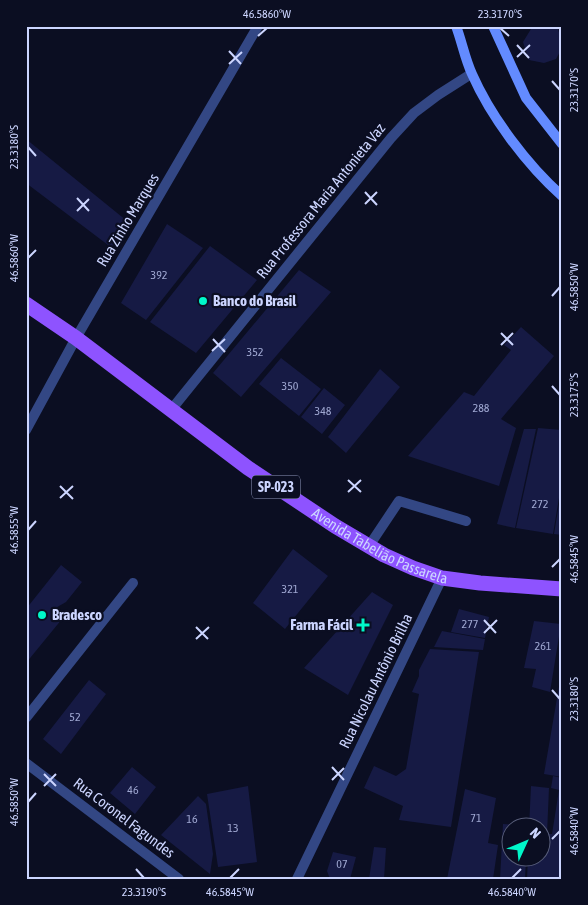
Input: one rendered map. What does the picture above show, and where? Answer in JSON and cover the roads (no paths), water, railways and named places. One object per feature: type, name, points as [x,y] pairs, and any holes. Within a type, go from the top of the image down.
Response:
[{"type":"main road","name":"Avenida Tabelião Passarela","points":[[26,304],[76,338],[248,468],[335,526],[369,546],[413,568],[442,578],[480,583],[562,589]]},
{"type":"street","name":"Rua Zinho Marques","points":[[26,430],[76,338],[258,26]]},
{"type":"street","points":[[456,26],[471,74],[495,115],[534,166],[562,196]]},
{"type":"street","points":[[493,26],[526,98],[562,144]]},
{"type":"street","name":"Rua Professora Maria Antonieta Vaz","points":[[171,410],[414,113],[471,74]]},
{"type":"street","points":[[369,546],[399,501],[466,521]]},
{"type":"street","name":"Rua Nicolau Antônio Brilha","points":[[298,879],[442,578]]},
{"type":"street","points":[[26,718],[133,582]]},
{"type":"street","name":"Rua Coronel Fagundes","points":[[26,763],[174,877]]},
{"type":"place","name":"Banco do Brasil","points":[[203,301]]},
{"type":"place","name":"Bradesco","points":[[42,615]]},
{"type":"place","name":"Farma Fácil","points":[[363,625]]}]
